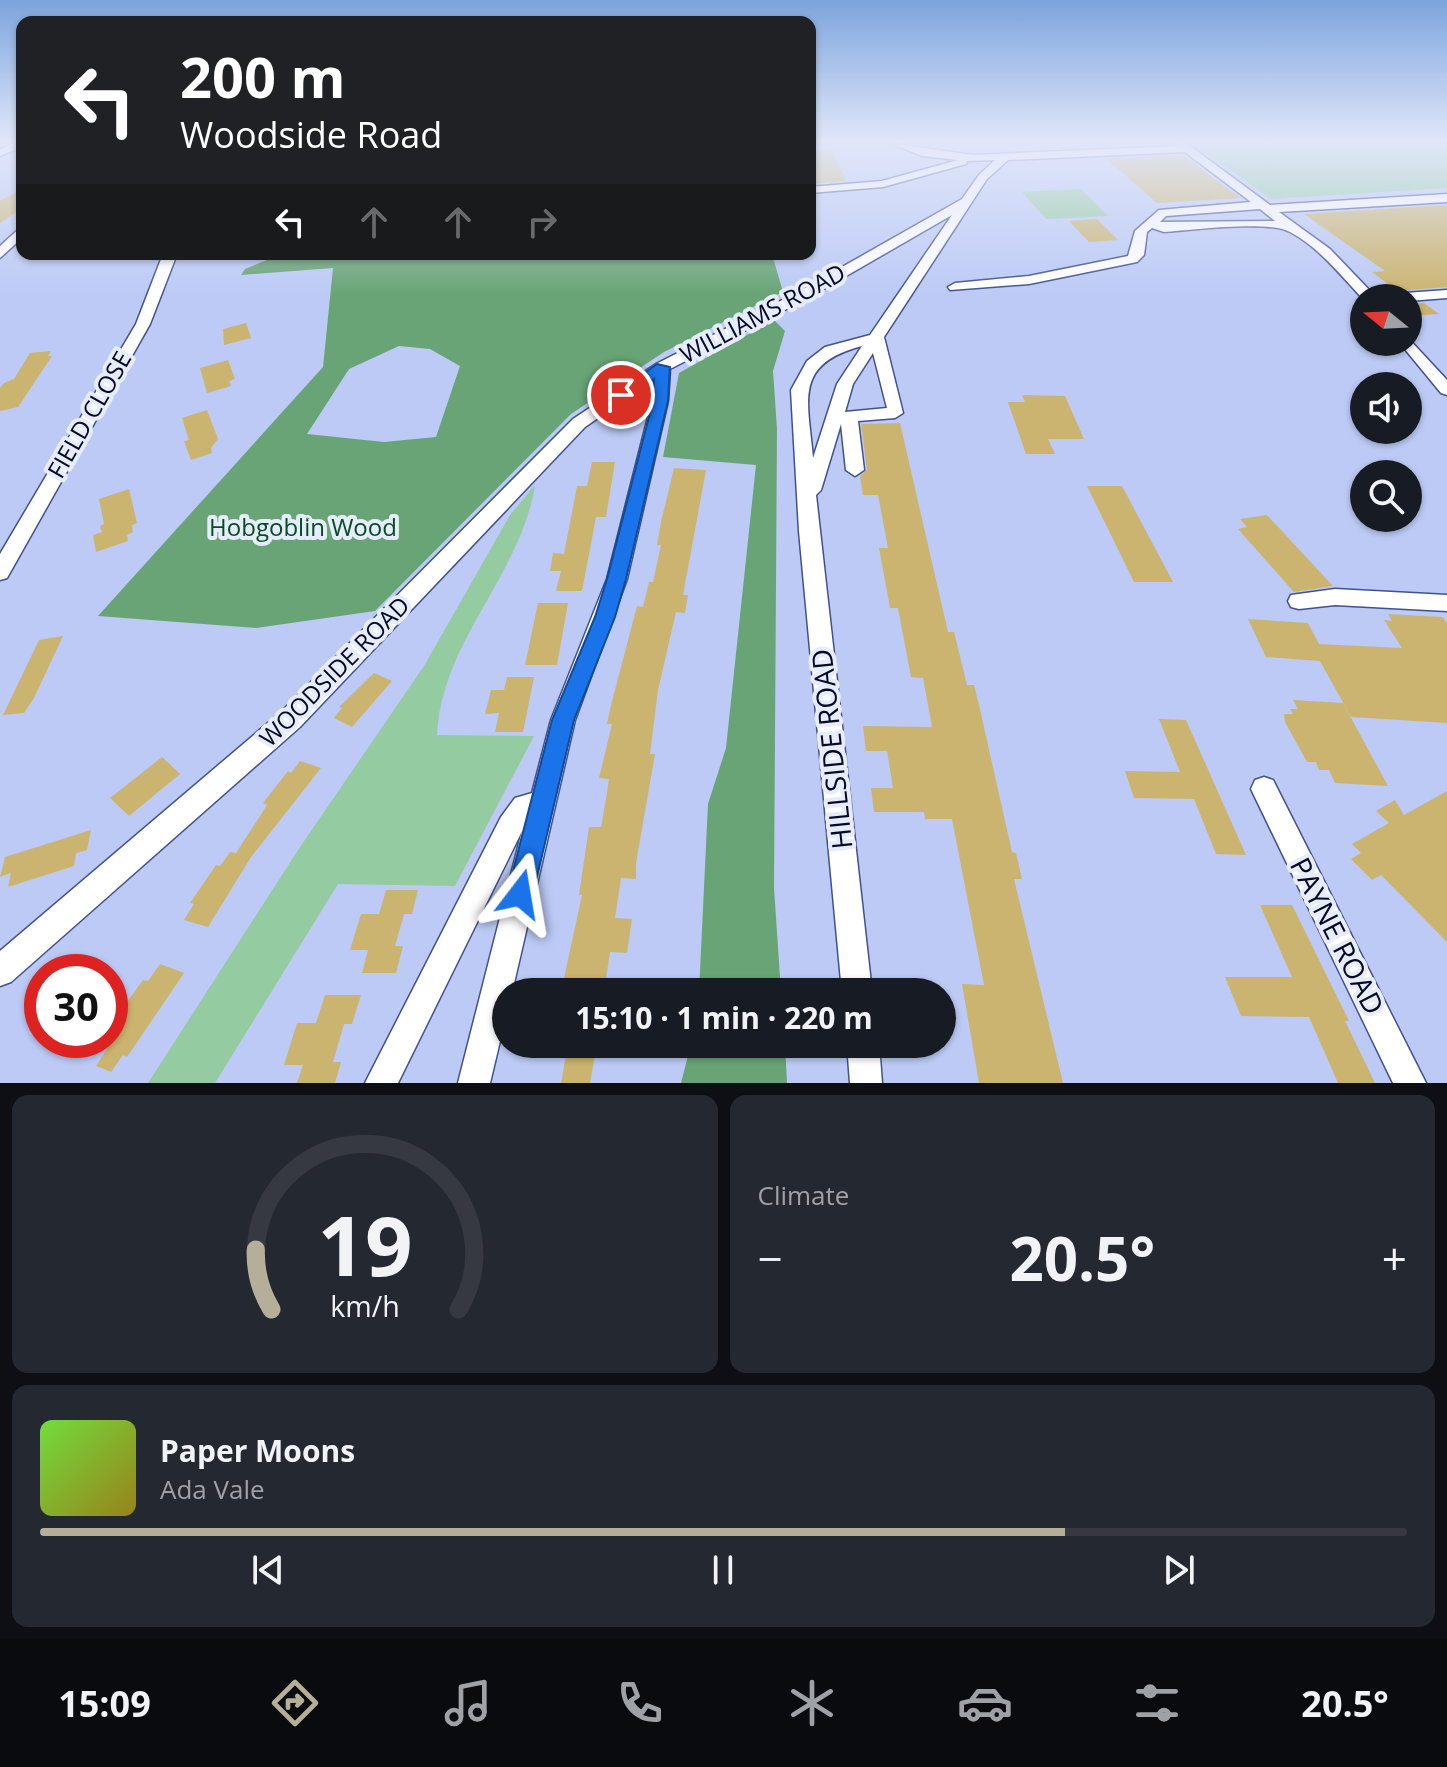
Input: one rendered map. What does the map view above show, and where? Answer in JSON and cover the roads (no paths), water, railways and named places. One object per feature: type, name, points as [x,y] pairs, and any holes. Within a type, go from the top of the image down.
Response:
[{"type":"street","name":"HILLSIDE ROAD","points":[[807,506],[845,384],[971,194]]},
{"type":"street","points":[[1243,194],[1325,252],[1356,284]]},
{"type":"street","points":[[1151,223],[1164,228],[1266,212],[1447,198]]},
{"type":"street","name":"WILLIAMS ROAD","points":[[474,1083],[563,720],[617,579],[660,401],[662,367],[803,295],[965,202]]},
{"type":"street","points":[[955,287],[1029,280],[1132,259],[1137,255],[1141,231],[1163,213],[1245,206],[1266,212]]},
{"type":"street","points":[[0,254],[16,237]]},
{"type":"street","name":"FIELD CLOSE","points":[[0,572],[143,324],[168,260]]},
{"type":"street","points":[[1422,296],[1447,294]]},
{"type":"street","points":[[1426,296],[1447,310]]},
{"type":"street","points":[[849,416],[879,417],[895,413],[877,338]]},
{"type":"street","name":"HILLSIDE ROAD","points":[[856,978],[807,506],[799,390],[813,364],[830,350],[877,338]]},
{"type":"street","points":[[1419,356],[1447,390]]},
{"type":"street","name":"WOODSIDE ROAD","points":[[4,960],[291,719],[579,423],[662,367]]},
{"type":"street","points":[[855,470],[849,416],[865,374]]},
{"type":"street","points":[[1299,601],[1335,597],[1447,603]]},
{"type":"street","name":"PAYNE ROAD","points":[[1264,789],[1410,1083]]},
{"type":"street","points":[[381,1083],[510,826],[524,807],[542,803]]},
{"type":"street","points":[[864,1058],[866,1083]]},
{"type":"park label","name":"Hobgoblin Wood","points":[[303,528]]}]
